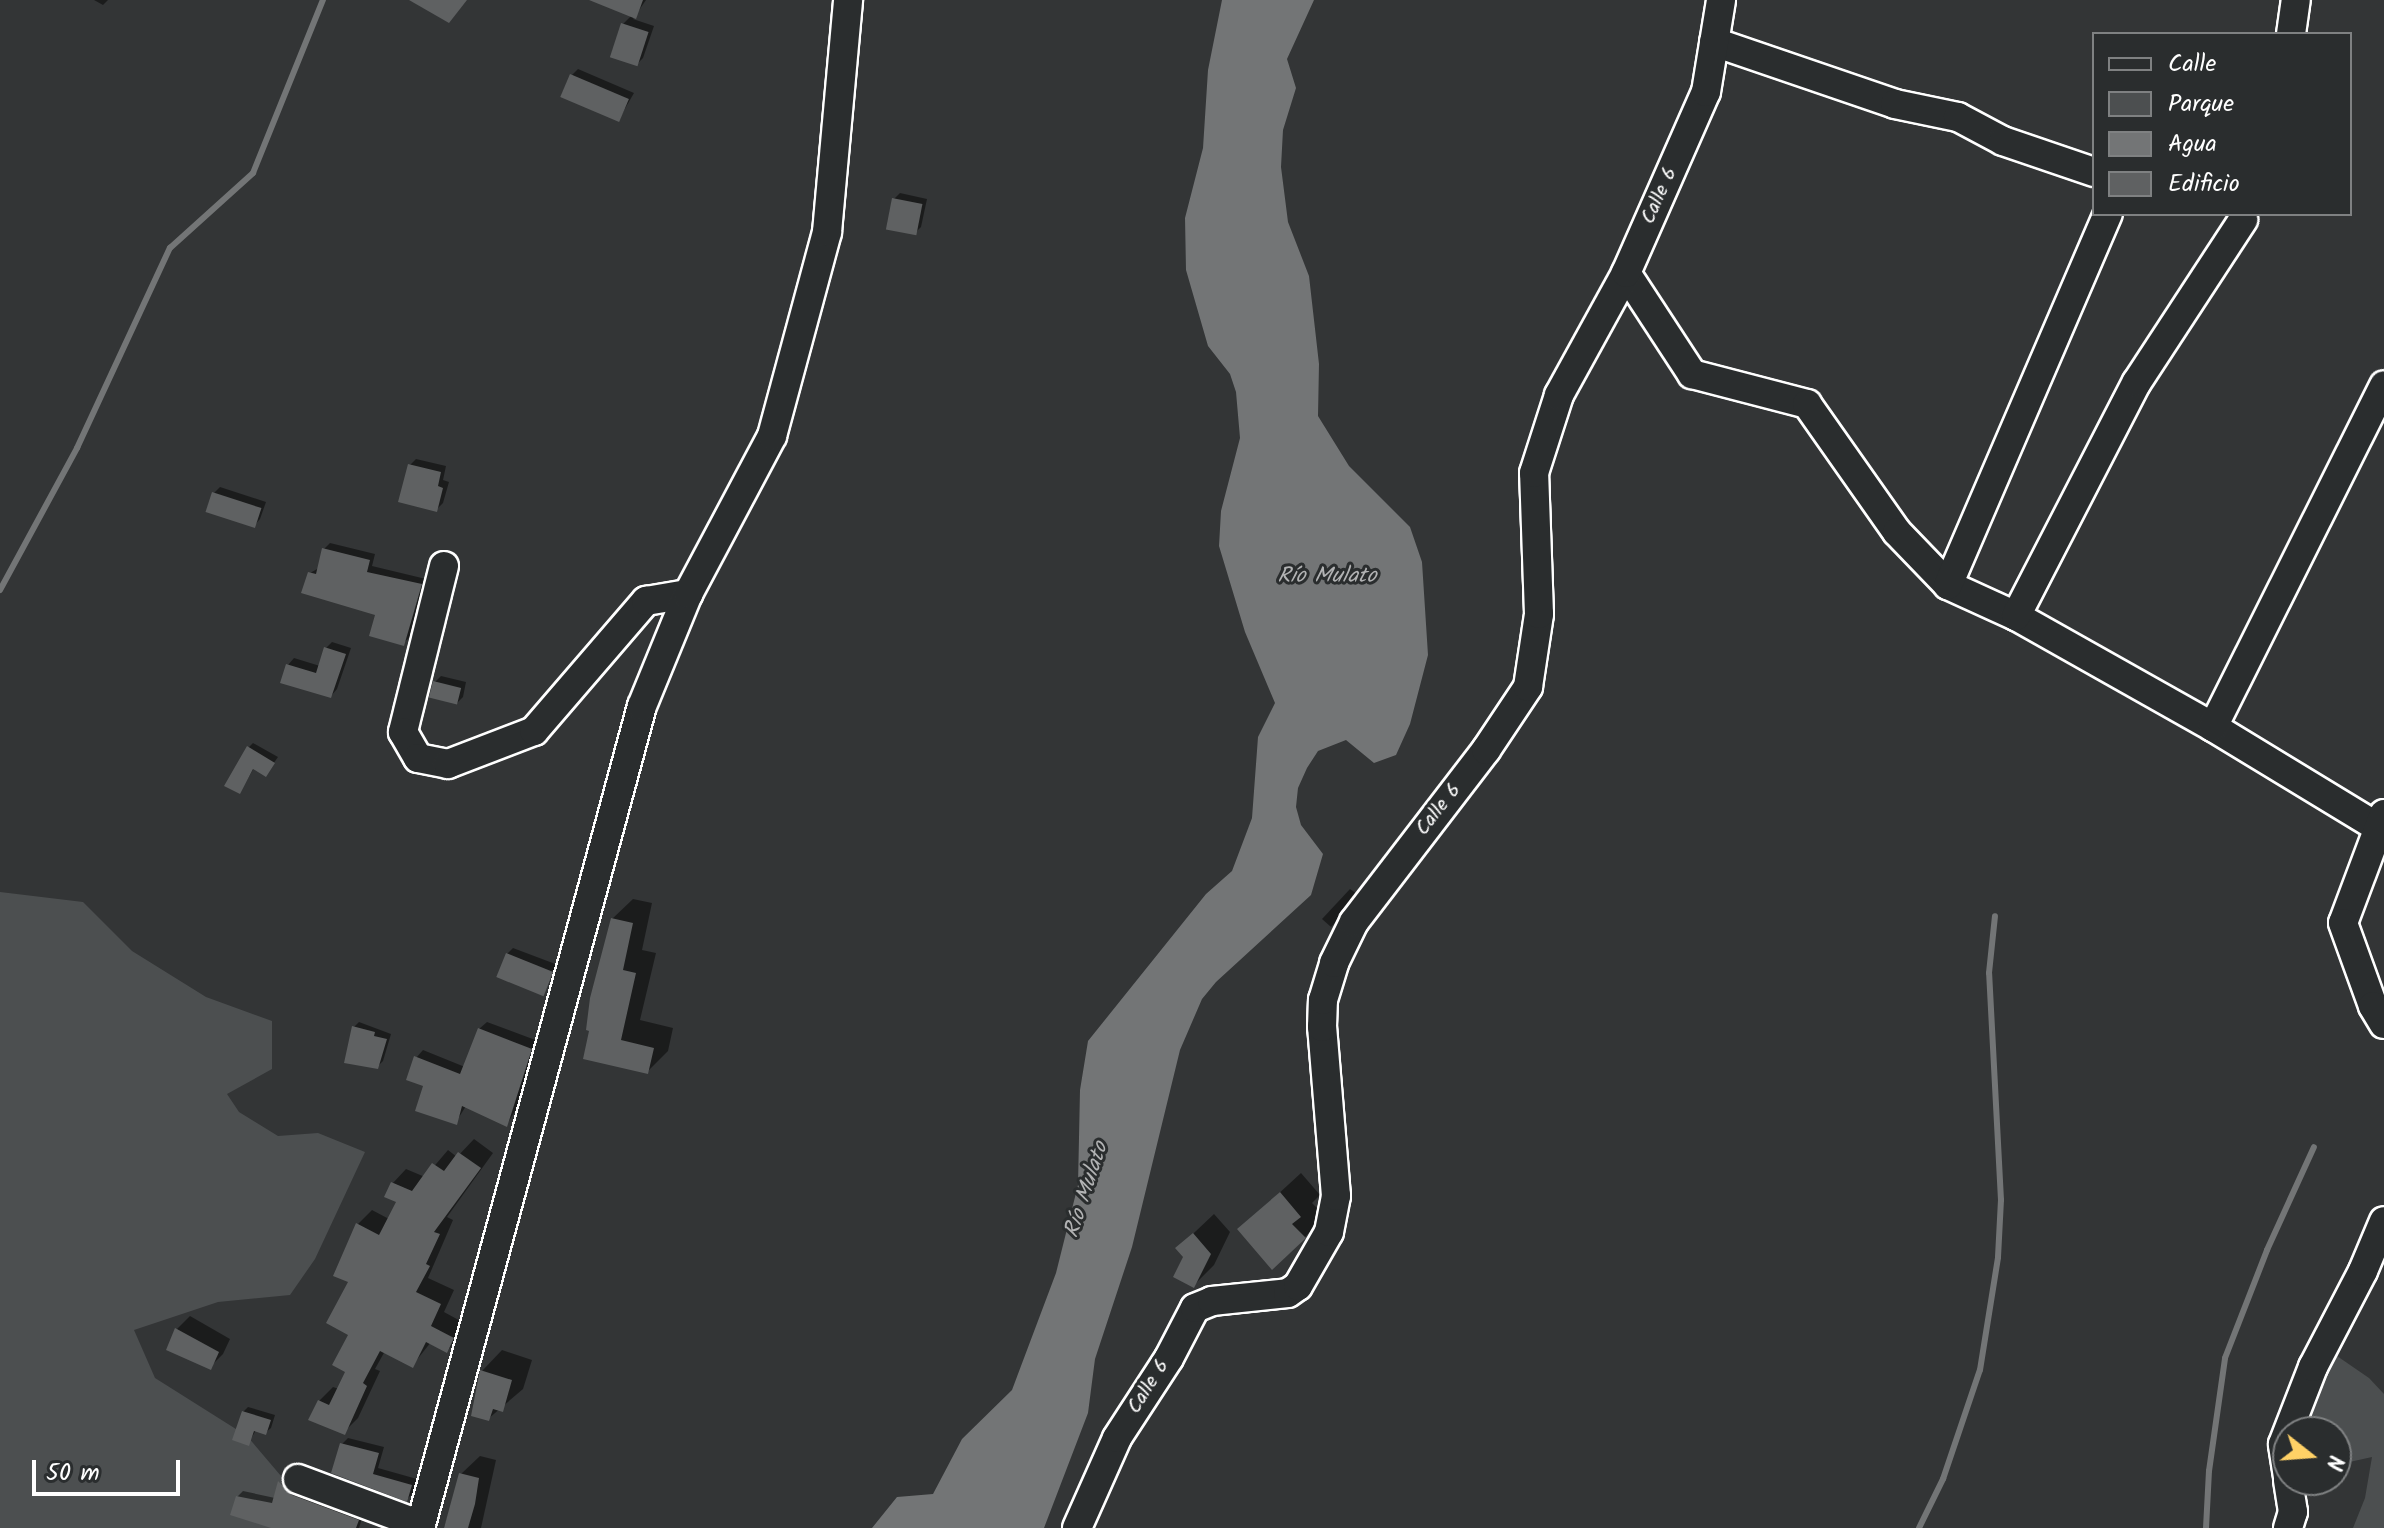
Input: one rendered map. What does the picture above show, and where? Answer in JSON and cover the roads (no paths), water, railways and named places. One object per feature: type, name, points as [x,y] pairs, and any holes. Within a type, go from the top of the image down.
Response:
[{"type":"street","points":[[298,1479],[420,1527],[642,706],[688,594],[772,436],[827,232],[848,0]]},
{"type":"street","name":"Calle 6","points":[[1077,1528],[1117,1438],[1169,1358],[1195,1308],[1212,1301],[1288,1293],[1298,1286],[1329,1232],[1336,1196],[1322,1027],[1323,1000],[1334,963],[1354,922],[1486,750],[1528,687],[1539,614],[1534,473],[1559,395],[1626,273],[1706,92],[1721,0]]},
{"type":"street","points":[[2291,32],[2296,0]]},
{"type":"street","points":[[1714,42],[1895,104],[1958,117],[2003,141],[2092,171]]},
{"type":"street","points":[[1948,585],[2107,216]]},
{"type":"street","points":[[2016,616],[2137,382],[2243,216]]},
{"type":"street","points":[[1626,273],[1692,374],[1807,404],[1897,532],[1948,585],[2016,616],[2382,823],[2343,923],[2373,1006],[2384,1024]]},
{"type":"street","points":[[2213,727],[2384,385]]},
{"type":"street","points":[[444,566],[403,732],[418,758],[448,764],[534,731],[646,601],[688,594]]},
{"type":"street","points":[[2294,1416],[2313,1367],[2363,1271],[2384,1221]]},
{"type":"street","points":[[2288,1528],[2293,1512],[2291,1496]]},
{"type":"water","name":"Río Mulato","points":[[1222,0],[1314,0],[1287,59],[1296,88],[1283,130],[1281,167],[1288,222],[1309,276],[1319,364],[1318,416],[1349,466],[1410,527],[1422,562],[1428,655],[1410,724],[1396,755],[1374,763],[1346,740],[1318,751],[1298,788],[1296,807],[1301,825],[1323,854],[1311,895],[1216,982],[1202,999],[1180,1050],[1132,1247],[1095,1359],[1088,1413],[1044,1528],[872,1528],[897,1497],[933,1494],[962,1439],[1012,1390],[1056,1273],[1078,1185],[1080,1090],[1088,1041],[1206,894],[1232,871],[1252,818],[1258,737],[1275,703],[1245,632],[1219,546],[1221,511],[1240,438],[1236,392],[1230,374],[1208,346],[1186,270],[1185,218],[1203,148],[1208,70]]},
{"type":"waterway","points":[[0,590],[77,448],[170,248],[253,173],[323,0]]},
{"type":"waterway","points":[[1919,1528],[1943,1479],[1980,1370],[1998,1257],[2001,1200],[1989,973],[1995,916]]},
{"type":"waterway","points":[[2206,1528],[2209,1471],[2225,1358],[2267,1250],[2314,1147]]}]
